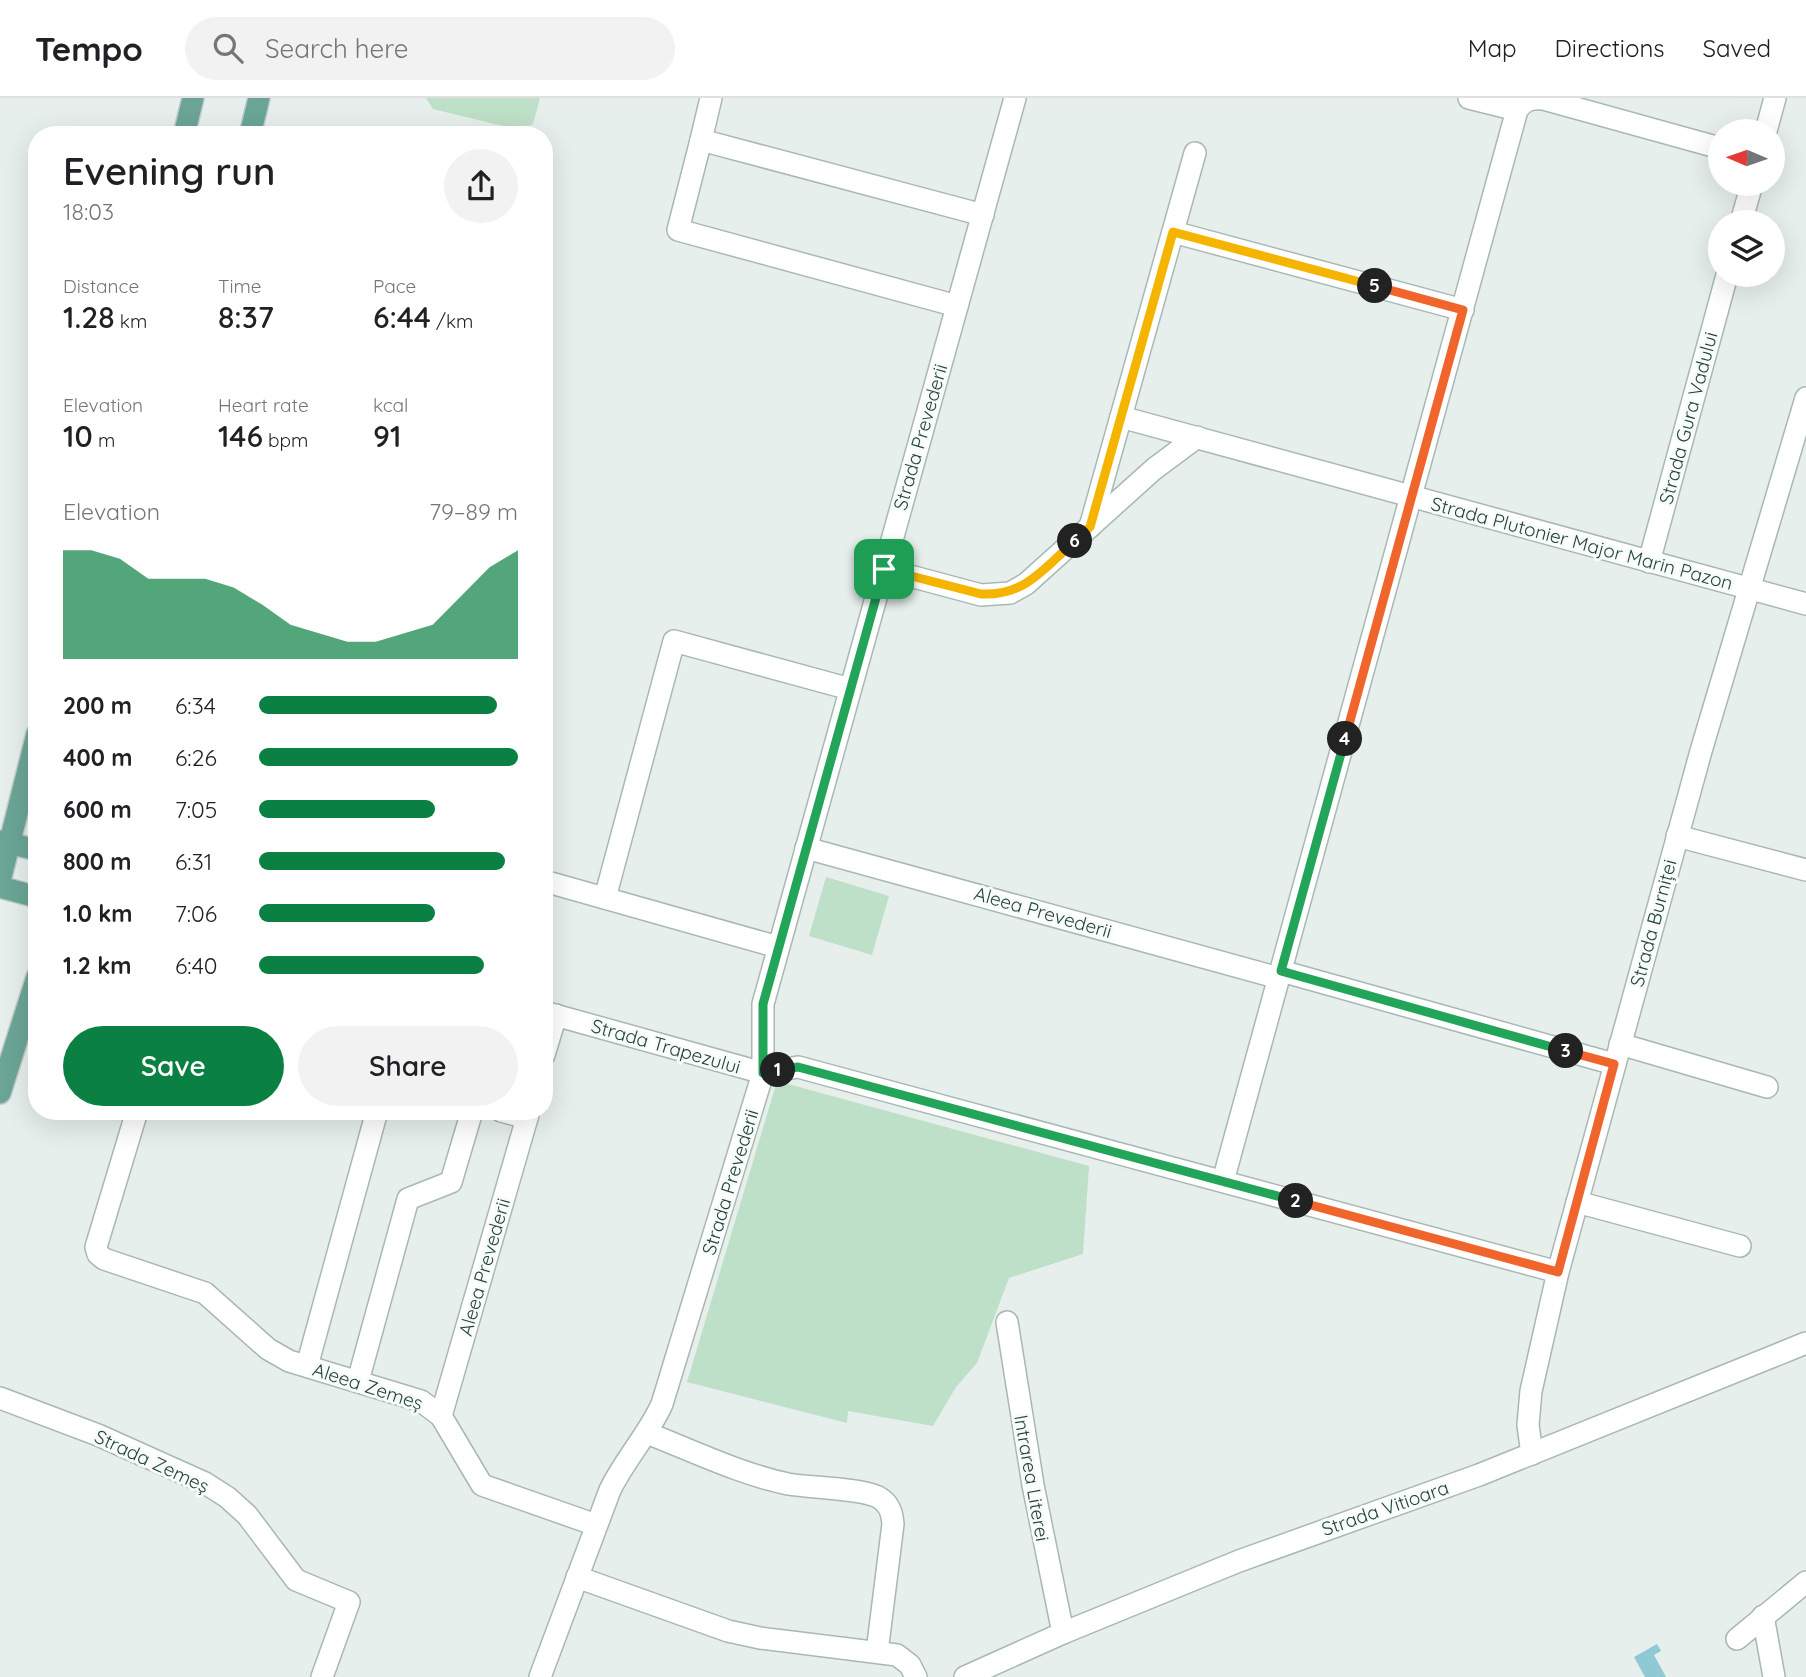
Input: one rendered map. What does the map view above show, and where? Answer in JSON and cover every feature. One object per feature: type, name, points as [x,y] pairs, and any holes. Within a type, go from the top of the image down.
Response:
[{"type":"main road","points":[[186,126],[193,98]]},
{"type":"main road","points":[[252,126],[260,98]]},
{"type":"main road","points":[[0,881],[5,842],[28,764]]},
{"type":"main road","points":[[5,842],[28,848]]},
{"type":"main road","points":[[0,887],[28,895]]},
{"type":"main road","points":[[0,1093],[28,1005]]},
{"type":"street","points":[[711,98],[678,230],[957,306]]},
{"type":"street","name":"Strada Prevederii","points":[[548,1674],[577,1577],[596,1525],[622,1466],[647,1433],[669,1384],[763,1073],[761,1013],[778,947],[1015,98]]},
{"type":"street","points":[[1469,98],[1517,110]]},
{"type":"street","points":[[1769,119],[1775,98]]},
{"type":"street","points":[[1223,1181],[1517,110],[1523,102],[1543,99],[1708,145]]},
{"type":"street","points":[[701,140],[983,215]]},
{"type":"street","points":[[1090,527],[1195,153]]},
{"type":"street","points":[[1173,232],[1463,310]]},
{"type":"street","name":"Strada Gura Vadului","points":[[1649,562],[1724,287]]},
{"type":"street","name":"Strada Burniței","points":[[1532,1454],[1528,1425],[1531,1391],[1558,1272],[1677,836],[1748,589],[1797,462],[1806,398]]},
{"type":"street","name":"Strada Plutonier Major Marin Pazon","points":[[1121,417],[1806,604]]},
{"type":"street","points":[[884,569],[981,594],[1010,593],[1026,584],[1154,469],[1197,437]]},
{"type":"street","points":[[606,898],[674,641],[850,689]]},
{"type":"street","points":[[1677,836],[1806,870]]},
{"type":"street","name":"Aleea Prevederii","points":[[806,848],[1614,1064]]},
{"type":"street","points":[[553,883],[778,947]]},
{"type":"street","name":"Strada Trapezului","points":[[553,1014],[763,1073],[798,1067],[1558,1272]]},
{"type":"street","points":[[1620,1044],[1767,1087]]},
{"type":"street","name":"Aleea Zemeș","points":[[134,1120],[96,1247],[98,1254],[104,1259],[205,1293],[276,1355],[421,1401],[441,1416],[482,1485],[596,1525]]},
{"type":"street","points":[[307,1366],[375,1120]]},
{"type":"street","points":[[358,1381],[408,1199],[451,1182],[469,1120]]},
{"type":"street","name":"Aleea Prevederii","points":[[441,1416],[527,1120]]},
{"type":"street","points":[[1577,1202],[1740,1246]]},
{"type":"street","name":"Intrarea Literei","points":[[1007,1322],[1033,1485],[1063,1633]]},
{"type":"street","name":"Strada Vitioara","points":[[965,1677],[1063,1633],[1303,1536],[1532,1454],[1806,1343]]},
{"type":"street","name":"Strada Zemeș","points":[[0,1398],[99,1435],[205,1483],[228,1497],[247,1515],[296,1580],[349,1602],[322,1677]]},
{"type":"street","points":[[647,1433],[758,1476],[872,1495],[887,1504],[892,1513],[893,1524],[877,1652]]},
{"type":"street","points":[[577,1577],[728,1631],[903,1658],[916,1677]]},
{"type":"street","points":[[1737,1639],[1806,1582]]},
{"type":"street","points":[[1763,1616],[1774,1677]]},
{"type":"green space","points":[[426,98],[540,98],[533,124],[528,126],[503,126],[433,109]]},
{"type":"green space","points":[[826,877],[889,896],[872,955],[809,936]]},
{"type":"green space","points":[[777,1081],[1089,1166],[1083,1254],[1009,1278],[977,1363],[956,1387],[933,1426],[848,1411],[847,1423],[687,1382]]},
{"type":"water","points":[[1657,1644],[1661,1651],[1654,1655],[1666,1677],[1645,1677],[1634,1657]]},
{"type":"route","points":[[1173,232],[1463,310],[1281,971],[1614,1064],[1558,1272],[798,1067],[763,1073],[763,1004],[884,569],[981,594],[1010,593],[1026,584],[1090,527],[1173,232]]}]
